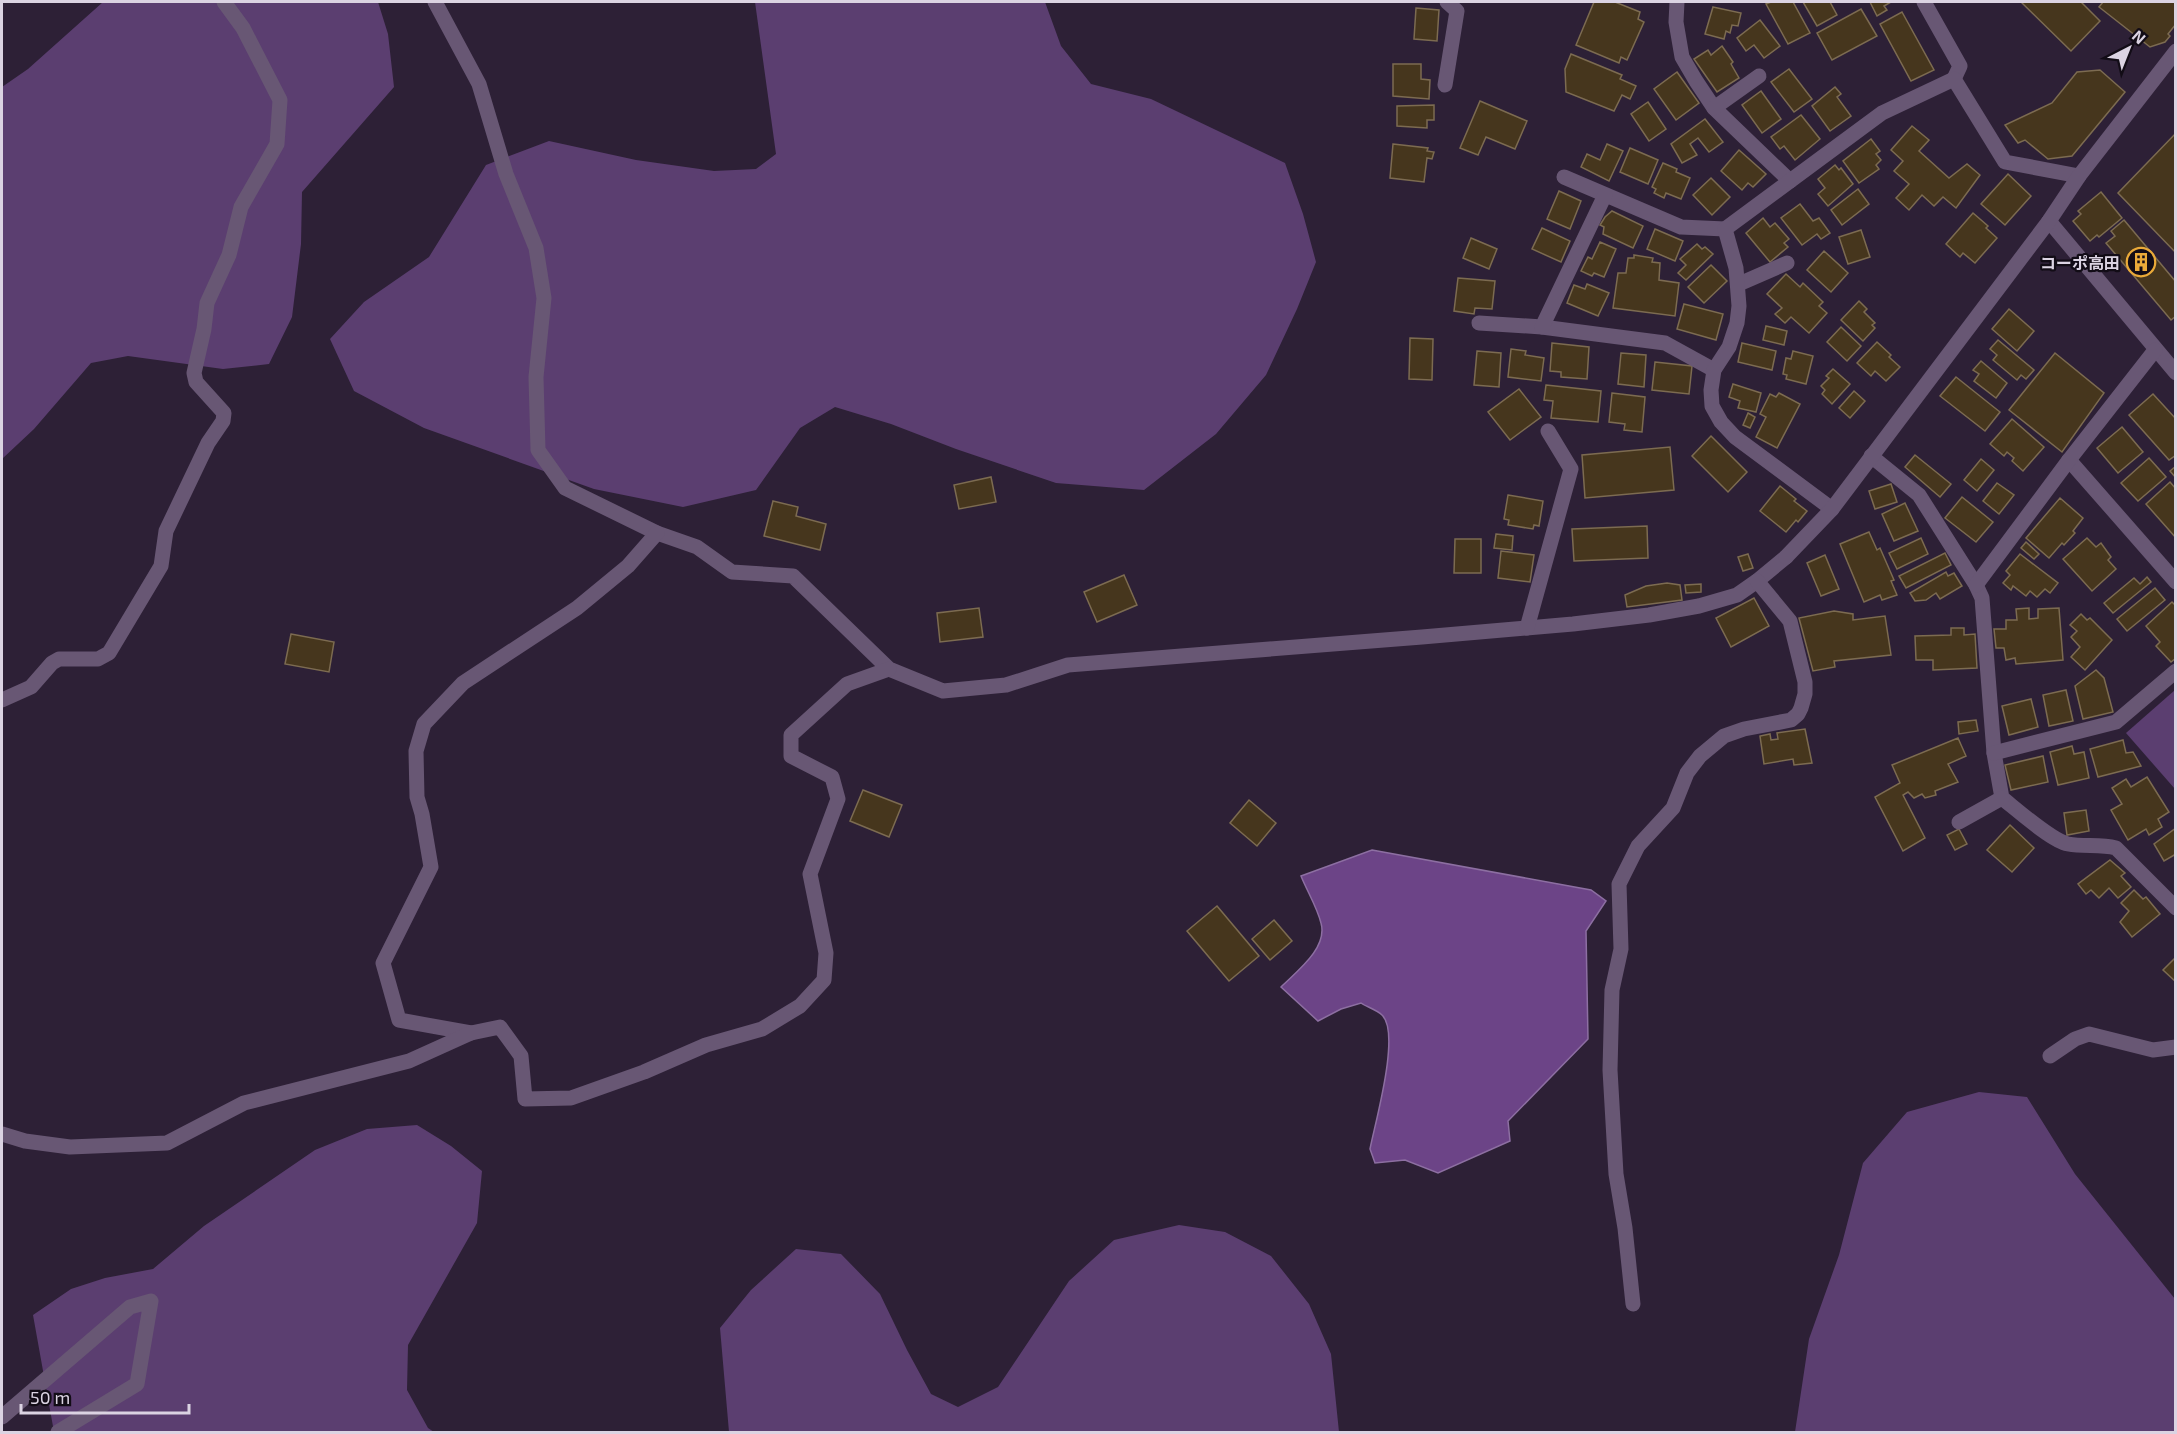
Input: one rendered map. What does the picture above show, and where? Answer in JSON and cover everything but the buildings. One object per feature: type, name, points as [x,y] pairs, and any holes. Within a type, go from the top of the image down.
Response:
[{"type":"street","points":[[2,700],[32,687],[52,663],[59,659],[98,660],[109,653],[161,566],[166,531],[208,443],[223,422],[225,413],[196,382],[194,373],[207,303],[229,255],[241,207],[277,144],[281,111],[280,100],[243,28],[224,2]]},
{"type":"street","points":[[435,2],[479,84],[506,174],[536,248],[544,298],[536,377],[538,450],[566,488],[657,533],[697,547],[732,572],[794,576],[888,669],[943,691],[1006,684],[1068,665],[1527,628],[1649,615],[1699,606],[1737,595],[1786,557],[1832,508],[2175,51]]},
{"type":"street","points":[[1445,85],[1457,11],[1447,2]]},
{"type":"street","points":[[1677,2],[1676,22],[1682,57],[1714,108],[1790,181]]},
{"type":"street","points":[[1564,177],[1681,227],[1725,230],[1882,113],[1954,79],[1960,66],[1924,2]]},
{"type":"street","points":[[1714,108],[1759,76]]},
{"type":"street","points":[[1954,79],[2005,162],[2079,176]]},
{"type":"street","points":[[1542,327],[1605,195]]},
{"type":"street","points":[[2049,221],[2175,373]]},
{"type":"street","points":[[1725,230],[1739,284],[1739,306],[1737,323],[1729,347],[1714,370],[1711,390],[1712,406],[1721,422],[1735,437],[1832,508]]},
{"type":"street","points":[[1739,284],[1787,263]]},
{"type":"street","points":[[1479,323],[1542,327],[1665,343],[1714,370]]},
{"type":"street","points":[[1976,585],[2069,460],[2155,351]]},
{"type":"street","points":[[1527,628],[1571,469],[1548,430]]},
{"type":"street","points":[[1871,456],[1919,495],[1982,598],[1994,753],[2002,798],[2055,838],[2067,844],[2116,848],[2175,908]]},
{"type":"street","points":[[2069,460],[2175,582]]},
{"type":"street","points":[[471,1033],[399,1020],[383,963],[431,867],[417,798],[416,751],[424,724],[463,683],[577,608],[628,566],[657,533]]},
{"type":"street","points":[[1634,1304],[1616,1174],[1610,1070],[1612,990],[1621,949],[1619,884],[1638,846],[1673,808],[1687,773],[1700,756],[1724,735],[1791,720],[1801,708],[1805,694],[1805,682],[1790,621],[1757,581]]},
{"type":"street","points":[[2,1134],[25,1141],[70,1147],[167,1143],[244,1103],[409,1061],[471,1033],[500,1027],[521,1056],[525,1099],[571,1098],[644,1072],[706,1045],[762,1029],[800,1006],[824,980],[826,953],[810,874],[838,799],[832,777],[791,756],[790,735],[847,684],[888,669]]},
{"type":"street","points":[[1994,753],[2116,722],[2175,671]]},
{"type":"street","points":[[1959,822],[2002,798]]},
{"type":"street","points":[[2050,1056],[2075,1039],[2088,1034],[2153,1050],[2175,1047]]},
{"type":"street","points":[[2,1417],[130,1307],[151,1301],[137,1384],[58,1432]]},
{"type":"shaded area","points":[[103,2],[378,2],[388,34],[394,87],[302,192],[301,244],[292,317],[269,364],[223,369],[128,356],[91,363],[34,429],[2,459],[2,87],[28,69]]},
{"type":"shaded area","points":[[755,2],[1045,2],[1061,46],[1091,84],[1151,99],[1285,163],[1303,214],[1316,262],[1266,375],[1216,434],[1144,490],[1056,483],[891,424],[835,407],[800,428],[756,490],[683,507],[594,489],[424,428],[354,391],[330,339],[364,302],[429,257],[486,165],[549,141],[636,160],[714,171],[756,169],[776,154]]},
{"type":"shaded area","points":[[2175,690],[2175,789],[2126,733]]},
{"type":"shaded area","points":[[1372,850],[1591,890],[1606,901],[1586,931],[1588,1039],[1508,1121],[1510,1141],[1438,1173],[1405,1160],[1375,1163],[1370,1149],[1388,1058],[1387,1025],[1382,1015],[1361,1003],[1341,1009],[1318,1021],[1281,987],[1316,950],[1322,932],[1317,911],[1301,876]]},
{"type":"shaded area","points":[[1979,1092],[2027,1097],[2075,1174],[2175,1299],[2175,1432],[1795,1432],[1809,1339],[1839,1255],[1863,1163],[1907,1112]]},
{"type":"shaded area","points":[[417,1125],[451,1146],[482,1171],[477,1223],[408,1345],[407,1390],[428,1428],[434,1432],[54,1432],[33,1315],[71,1289],[105,1278],[153,1269],[204,1226],[315,1150],[367,1129]]},
{"type":"shaded area","points":[[1179,1225],[1225,1232],[1271,1256],[1309,1304],[1331,1354],[1339,1432],[729,1432],[720,1328],[751,1290],[796,1249],[841,1254],[880,1294],[931,1394],[958,1407],[998,1387],[1069,1281],[1114,1240]]},
{"type":"place","name":"コーポ高田","points":[[2141,262]]}]
